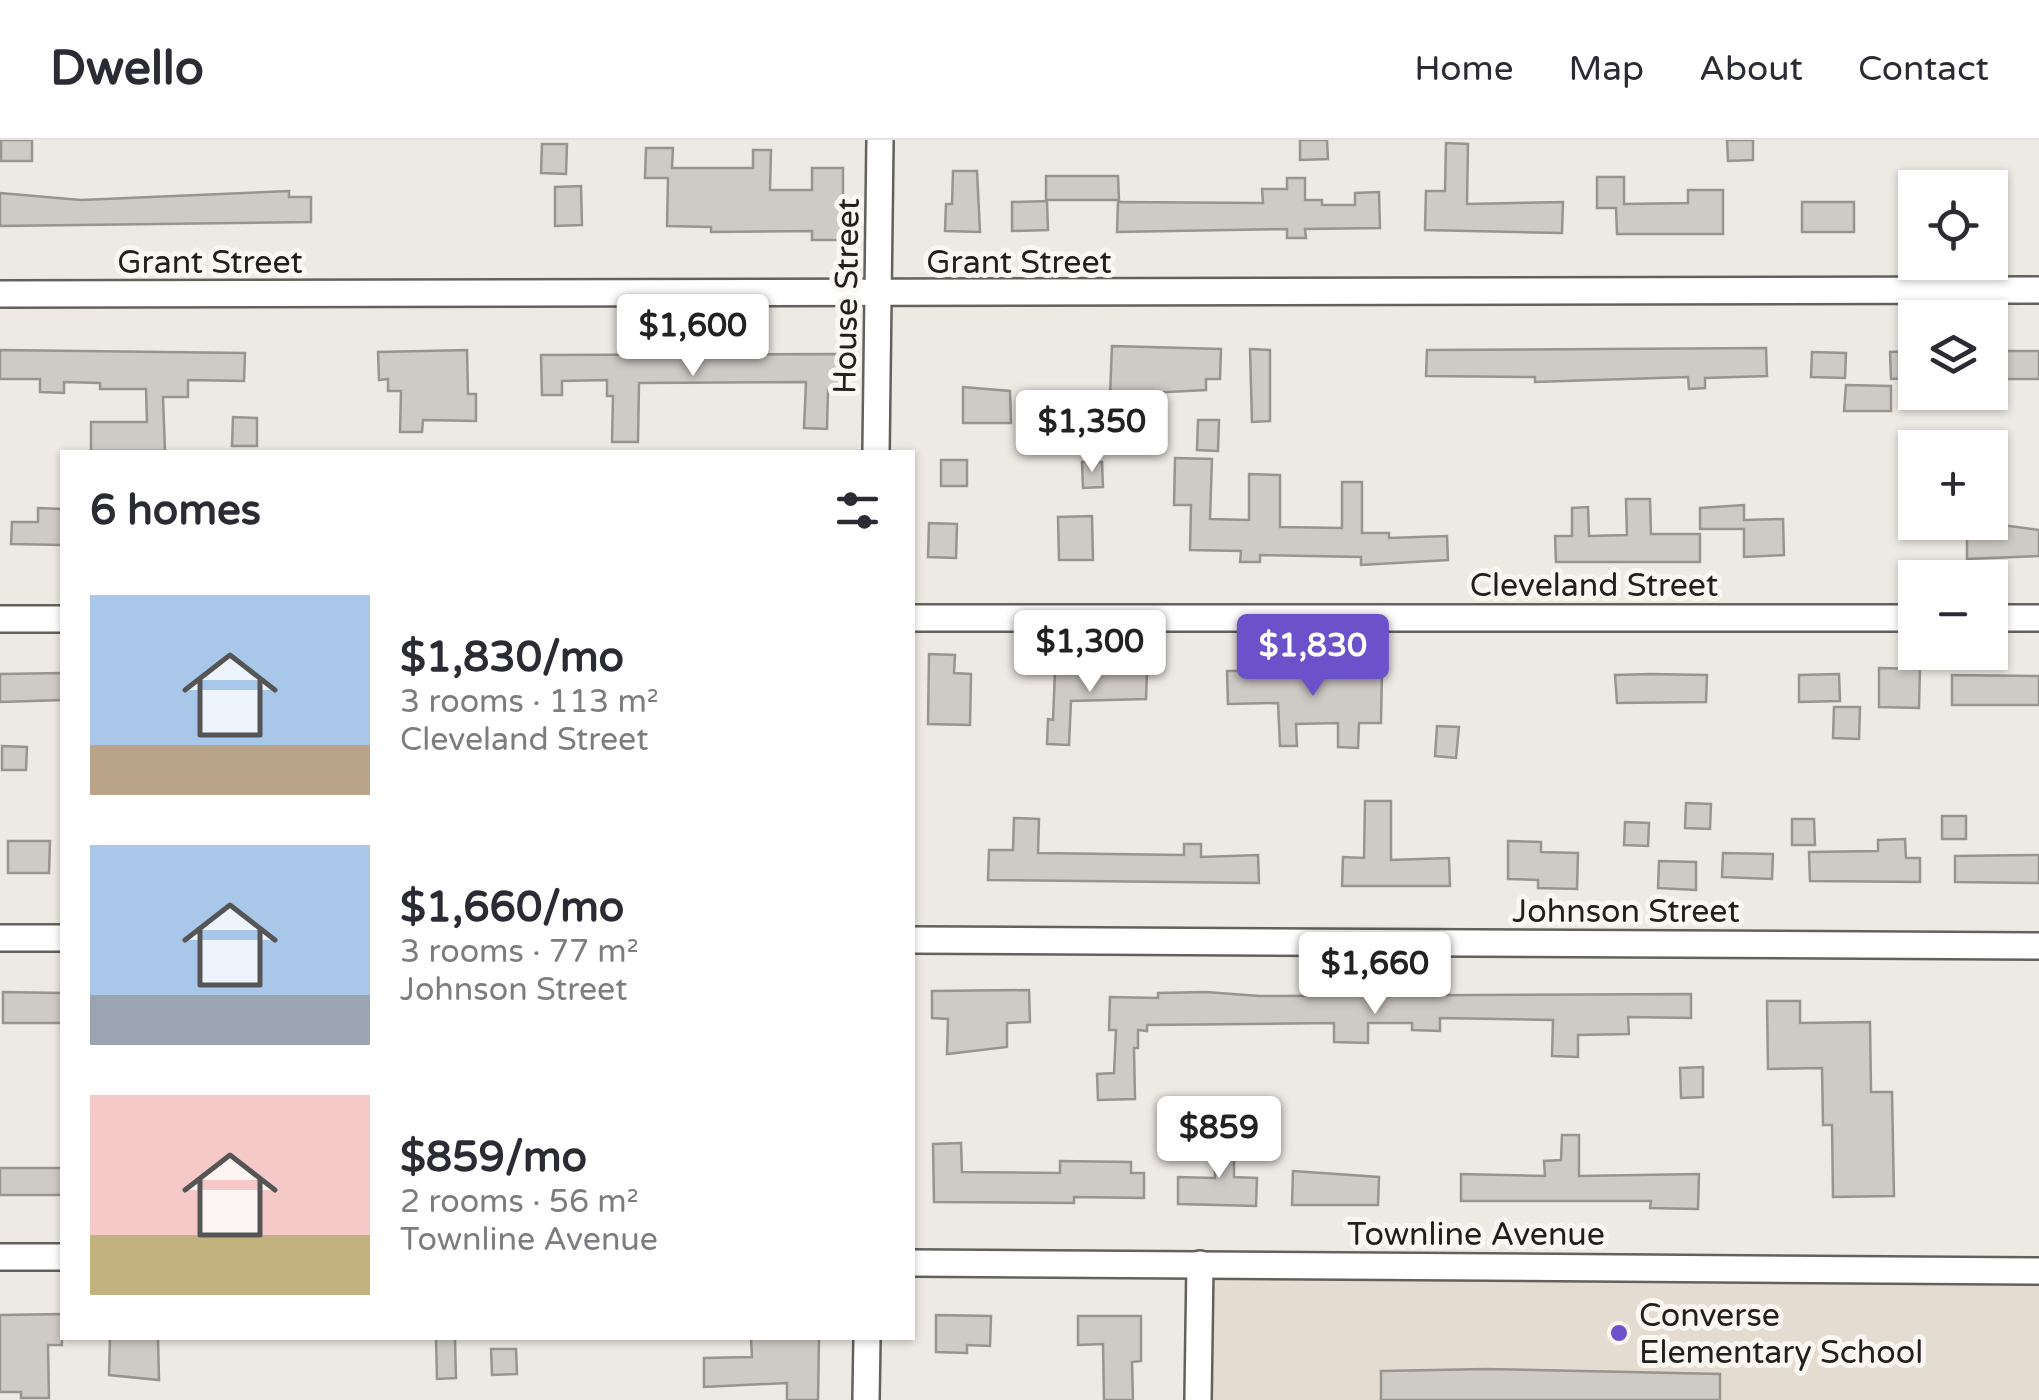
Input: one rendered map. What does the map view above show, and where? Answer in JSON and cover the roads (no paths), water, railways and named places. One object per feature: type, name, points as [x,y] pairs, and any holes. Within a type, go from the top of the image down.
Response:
[{"type":"street","name":"House Street","points":[[876,450],[880,140]]},
{"type":"street","name":"Grant Street","points":[[0,294],[2039,290]]},
{"type":"street","name":"Cleveland Street","points":[[915,618],[1898,618]]},
{"type":"street","points":[[2008,618],[2039,618]]},
{"type":"street","points":[[0,619],[60,619]]},
{"type":"street","points":[[0,938],[60,938]]},
{"type":"street","name":"Johnson Street","points":[[915,940],[2039,946]]},
{"type":"street","points":[[0,1257],[60,1257]]},
{"type":"street","name":"Townline Avenue","points":[[915,1263],[2039,1271]]},
{"type":"street","points":[[1198,1400],[1200,1264]]},
{"type":"street","points":[[866,1340],[866,1400]]},
{"type":"place","name":"Converse Elementary School","points":[[1619,1333]]}]
